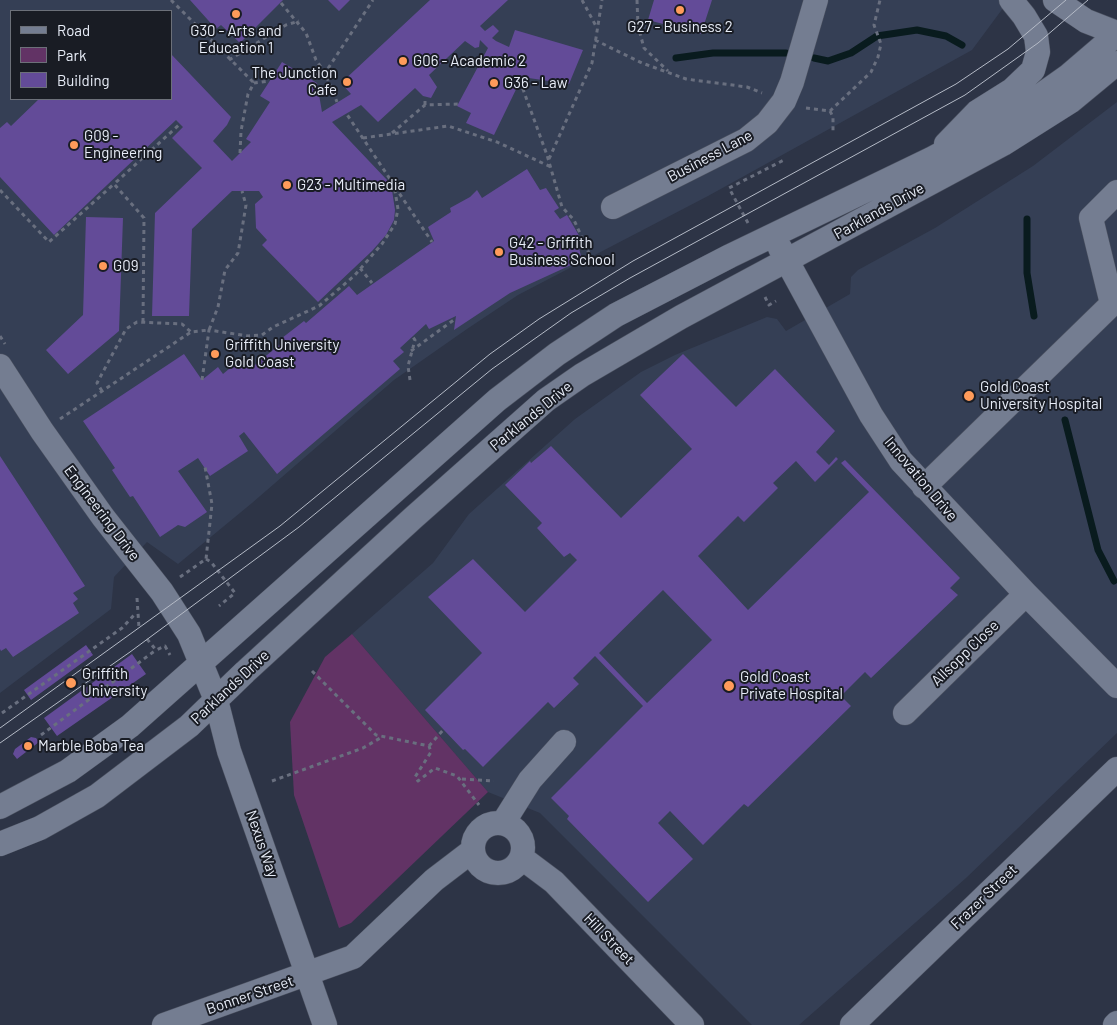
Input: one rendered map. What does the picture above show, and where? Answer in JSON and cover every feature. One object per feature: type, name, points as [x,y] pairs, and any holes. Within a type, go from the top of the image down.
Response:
[{"type":"street","name":"Business Lane","points":[[613,207],[746,140],[767,123],[784,101],[792,82],[816,0]]},
{"type":"street","points":[[931,160],[977,112],[1012,90],[1033,70],[1038,52],[1036,36],[1024,16],[1011,0]]},
{"type":"street","points":[[1055,0],[1086,21],[1117,34]]},
{"type":"street","name":"Parklands Drive","points":[[0,807],[68,771],[130,726],[527,376],[616,315],[773,236],[931,160],[1010,117],[1068,76],[1117,34]]},
{"type":"street","name":"Parklands Drive","points":[[0,844],[40,828],[97,796],[189,726],[412,518],[546,400],[582,375],[681,317],[787,262],[1003,144],[1071,101],[1117,63]]},
{"type":"street","points":[[924,487],[1115,301],[1091,218],[1117,192]]},
{"type":"street","name":"Innovation Drive","points":[[773,236],[887,442],[924,487],[1117,686]]},
{"type":"street","name":"Engineering Drive","points":[[0,366],[42,431],[98,509],[162,592],[189,634],[202,662]]},
{"type":"street","name":"Allsopp Close","points":[[905,713],[1026,594]]},
{"type":"street","name":"Nexus Way","points":[[202,662],[216,700],[229,751],[325,1025]]},
{"type":"street","points":[[503,823],[530,780],[564,742]]},
{"type":"street","name":"Frazer Street","points":[[852,1025],[1117,769]]},
{"type":"street","points":[[308,975],[353,957],[360,952],[434,880],[472,851],[477,834],[486,825],[503,823],[517,831],[522,838],[522,858],[509,871],[492,873],[479,866],[472,851]]},
{"type":"street","name":"Hill Street","points":[[522,858],[554,882],[692,1025]]},
{"type":"street","name":"Bonner Street","points":[[164,1025],[308,975]]},
{"type":"path","points":[[171,0],[254,83]]},
{"type":"path","points":[[308,77],[325,73],[373,0]]},
{"type":"path","points":[[582,0],[597,28]]},
{"type":"path","points":[[549,160],[592,62],[602,0]]},
{"type":"path","points":[[637,0],[638,26],[644,48],[670,72]]},
{"type":"path","points":[[830,111],[871,72],[878,57],[881,44],[874,20],[880,0]]},
{"type":"path","points":[[280,3],[299,21],[338,102]]},
{"type":"path","points":[[229,60],[286,25],[299,21]]},
{"type":"path","points":[[595,40],[642,63],[686,79],[747,87],[764,93]]},
{"type":"path","points":[[254,83],[269,81]]},
{"type":"path","points":[[520,81],[549,160],[562,207],[574,220],[593,262]]},
{"type":"path","points":[[240,153],[244,107],[254,83]]},
{"type":"path","points":[[425,97],[425,105]]},
{"type":"path","points":[[392,133],[425,105],[458,104]]},
{"type":"path","points":[[804,108],[830,111]]},
{"type":"path","points":[[830,111],[833,117],[833,133]]},
{"type":"path","points":[[346,113],[432,242]]},
{"type":"path","points":[[0,190],[49,242],[180,124]]},
{"type":"path","points":[[363,138],[448,126],[497,142],[551,167]]},
{"type":"path","points":[[751,227],[729,188],[784,160]]},
{"type":"path","points":[[114,184],[144,218],[143,322]]},
{"type":"path","points":[[55,422],[191,332],[209,330],[248,336],[262,335],[273,327],[319,306],[360,268],[382,244],[395,224],[398,208],[394,185]]},
{"type":"path","points":[[202,380],[209,330],[218,307],[225,270],[238,253],[246,205],[242,191]]},
{"type":"path","points":[[360,268],[372,284]]},
{"type":"path","points":[[763,295],[769,305],[776,301]]},
{"type":"path","points":[[411,351],[455,319]]},
{"type":"path","points":[[102,391],[98,383],[126,329],[137,322],[143,322],[182,324],[191,332]]},
{"type":"path","points":[[410,380],[408,366],[415,340],[413,337]]},
{"type":"path","points":[[180,577],[206,559],[212,504],[205,467]]},
{"type":"path","points":[[206,559],[211,562],[235,593],[219,606]]},
{"type":"path","points":[[2,713],[122,628],[137,612],[139,628]]},
{"type":"path","points":[[147,638],[156,650]]},
{"type":"path","points":[[41,735],[156,650],[165,646],[172,656]]},
{"type":"path","points":[[312,671],[376,735],[429,746]]},
{"type":"path","points":[[429,746],[443,730]]},
{"type":"path","points":[[272,781],[364,748],[382,737]]},
{"type":"path","points":[[429,746],[431,752],[415,777],[418,780],[435,768],[462,779],[494,781]]},
{"type":"path","points":[[462,779],[479,805]]},
{"type":"shaded area","name":"Griffith University Gold Coast","points":[[0,0],[1009,0],[972,50],[708,196],[518,295],[467,329],[394,380],[252,503],[178,564],[147,542],[114,577],[111,609],[0,693]]},
{"type":"shaded area","name":"Gold Coast Private Hospital","points":[[1117,102],[1117,733],[966,878],[799,1025],[752,1025],[540,813],[488,792],[352,634],[433,563],[469,514],[575,419],[641,372],[675,355],[767,317],[777,319],[786,331],[850,294],[851,277],[858,270],[935,228],[1033,166]]},
{"type":"green space","points":[[352,634],[488,792],[351,923],[339,928],[294,795],[290,722],[325,657]]},
{"type":"building","name":"G30 - Arts and Education 1","points":[[190,0],[283,0],[240,43],[221,25],[216,29]]},
{"type":"building","points":[[328,0],[350,0],[339,11]]},
{"type":"building","points":[[430,0],[508,0],[480,26],[485,31],[493,25],[499,31],[492,38],[496,41],[509,47],[515,30],[583,50],[569,84],[522,77],[494,135],[466,123],[471,113],[457,106],[488,48],[480,40],[479,47],[475,48],[465,41],[429,75],[437,87],[431,98],[423,96],[415,88],[378,122],[361,105],[332,122],[387,180],[392,190],[395,210],[394,220],[386,235],[372,251],[318,302],[262,245],[267,240],[256,228],[255,204],[263,197],[259,191],[232,191],[192,229],[189,316],[152,316],[155,213],[202,168],[172,138],[183,127],[176,120],[54,235],[0,177],[0,128],[7,122],[11,126],[38,100],[172,100],[172,55],[231,117],[227,125],[213,141],[232,161],[251,142],[246,139],[270,102],[260,96],[282,62],[317,83],[322,112],[351,94],[341,83]]},
{"type":"building","name":"G27 - Business 2","points":[[654,0],[712,0],[701,34],[648,20]]},
{"type":"building","points":[[527,169],[540,190],[546,188],[559,208],[554,211],[560,219],[567,215],[584,244],[579,248],[582,260],[510,293],[454,330],[456,316],[429,329],[426,324],[400,348],[404,352],[393,361],[400,369],[277,474],[244,432],[239,436],[248,451],[210,476],[198,458],[178,471],[207,512],[185,527],[178,525],[160,537],[133,496],[130,497],[112,470],[115,468],[83,421],[184,354],[202,380],[218,367],[223,374],[242,358],[250,369],[284,341],[282,338],[304,321],[306,323],[349,286],[357,295],[434,241],[428,227],[451,212],[450,208],[470,197],[477,190],[482,198]]},
{"type":"building","name":"G09","points":[[86,217],[123,218],[119,331],[68,374],[46,350],[83,315]]},
{"type":"building","points":[[683,354],[736,407],[775,369],[835,431],[816,452],[829,465],[836,457],[838,459],[815,482],[796,461],[773,483],[778,488],[744,522],[738,516],[698,556],[748,610],[869,492],[841,463],[845,460],[960,578],[950,588],[958,595],[871,678],[865,672],[841,696],[851,706],[748,807],[744,804],[703,845],[670,811],[658,823],[693,859],[648,902],[567,819],[569,816],[551,798],[643,706],[595,656],[573,678],[579,684],[554,708],[548,702],[483,767],[465,749],[463,750],[425,710],[482,653],[428,597],[473,559],[525,612],[577,560],[570,553],[564,557],[537,528],[542,523],[505,485],[530,461],[531,463],[551,446],[621,518],[692,449],[640,395]],"holes":[[[663,590],[712,640],[647,703],[599,653]]]},
{"type":"building","points":[[0,456],[85,586],[73,593],[78,599],[73,603],[79,613],[13,657],[6,648],[1,651],[0,649]]},
{"type":"building","points":[[86,645],[93,655],[31,700],[24,690]]},
{"type":"building","points":[[132,654],[146,674],[57,736],[44,718]]},
{"type":"building","points":[[31,737],[36,738],[39,742],[17,759],[13,754],[15,749]]},
{"type":"waterway","points":[[814,58],[828,61],[851,53],[877,36],[917,30],[946,36],[962,45]]},
{"type":"waterway","points":[[676,58],[713,53],[786,53]]},
{"type":"waterway","points":[[1027,219],[1027,273],[1034,316]]},
{"type":"waterway","points":[[1065,420],[1098,550],[1114,581]]},
{"type":"tram line","points":[[0,728],[280,526],[490,354],[539,319],[633,261],[956,84],[1008,49],[1066,0]]},
{"type":"tram line","points":[[0,743],[130,652],[299,527],[492,369],[571,313],[630,278],[965,95],[1038,43],[1088,0]]},
{"type":"place","name":"G27 - Business 2","points":[[680,10]]},
{"type":"place","name":"G30 - Arts and Education 1","points":[[236,14]]},
{"type":"place","name":"G06 - Academic 2","points":[[403,61]]},
{"type":"place","name":"The Junction Cafe","points":[[347,82]]},
{"type":"place","name":"G36 - Law","points":[[494,83]]},
{"type":"place","name":"G09 - Engineering","points":[[74,145]]},
{"type":"place","name":"G23 - Multimedia","points":[[287,185]]},
{"type":"place","name":"G42 - Griffith Business School","points":[[499,252]]},
{"type":"place","name":"G09","points":[[103,266]]},
{"type":"place","name":"Griffith University Gold Coast","points":[[215,354]]},
{"type":"place","name":"Gold Coast University Hospital","points":[[969,396]]},
{"type":"place","name":"Griffith University","points":[[71,683]]},
{"type":"place","name":"Gold Coast Private Hospital","points":[[729,686]]},
{"type":"place","name":"Marble Boba Tea","points":[[28,746]]}]
